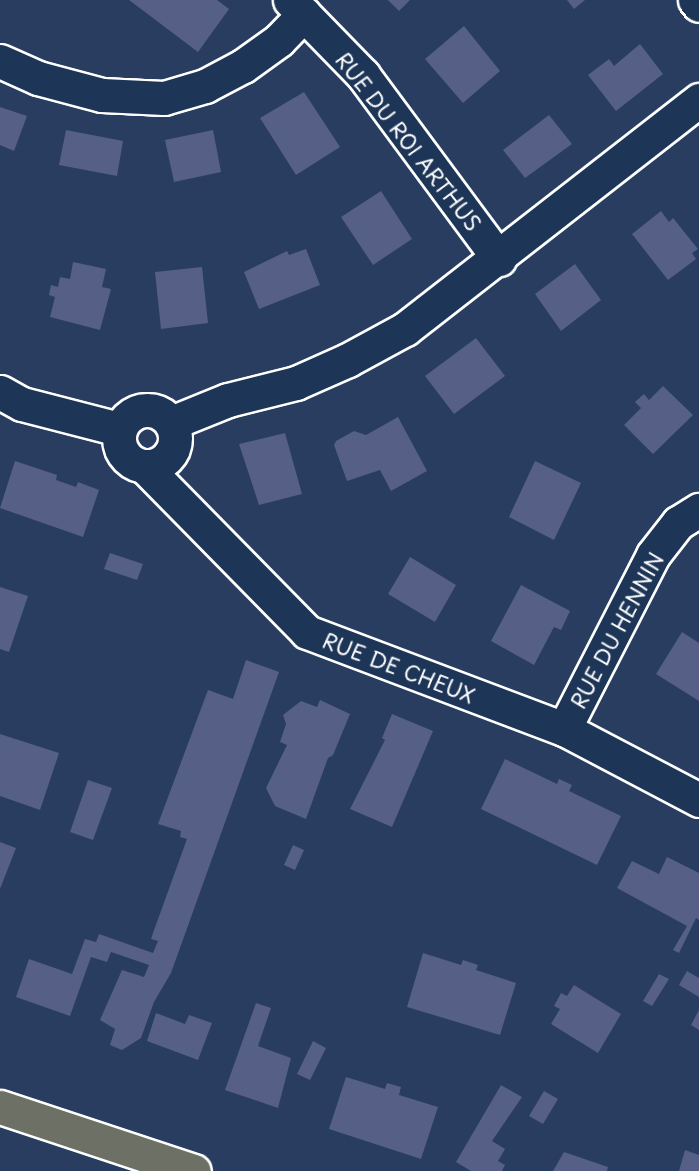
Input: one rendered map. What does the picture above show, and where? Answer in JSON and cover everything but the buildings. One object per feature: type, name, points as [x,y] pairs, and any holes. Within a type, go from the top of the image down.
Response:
[{"type":"main road","points":[[0,1107],[194,1171]]},
{"type":"street","points":[[695,0],[699,5]]},
{"type":"street","points":[[0,62],[38,78],[102,95],[165,98],[206,86],[243,66],[279,40],[297,7]]},
{"type":"street","name":"RUE DU ROI ARTHUS","points":[[297,7],[363,75],[499,259]]},
{"type":"street","points":[[171,423],[228,400],[296,383],[348,360],[405,329],[499,259],[699,100]]},
{"type":"street","points":[[0,392],[22,404],[119,429]]},
{"type":"street","points":[[141,410],[156,411],[171,423],[175,438],[168,457],[145,467],[129,461],[123,453],[119,429],[132,413],[141,410]]},
{"type":"street","name":"RUE DE CHEUX","points":[[145,467],[307,632],[564,729],[699,800]]},
{"type":"street","name":"RUE DU HENNIN","points":[[564,729],[652,555],[678,523],[699,510]]}]
